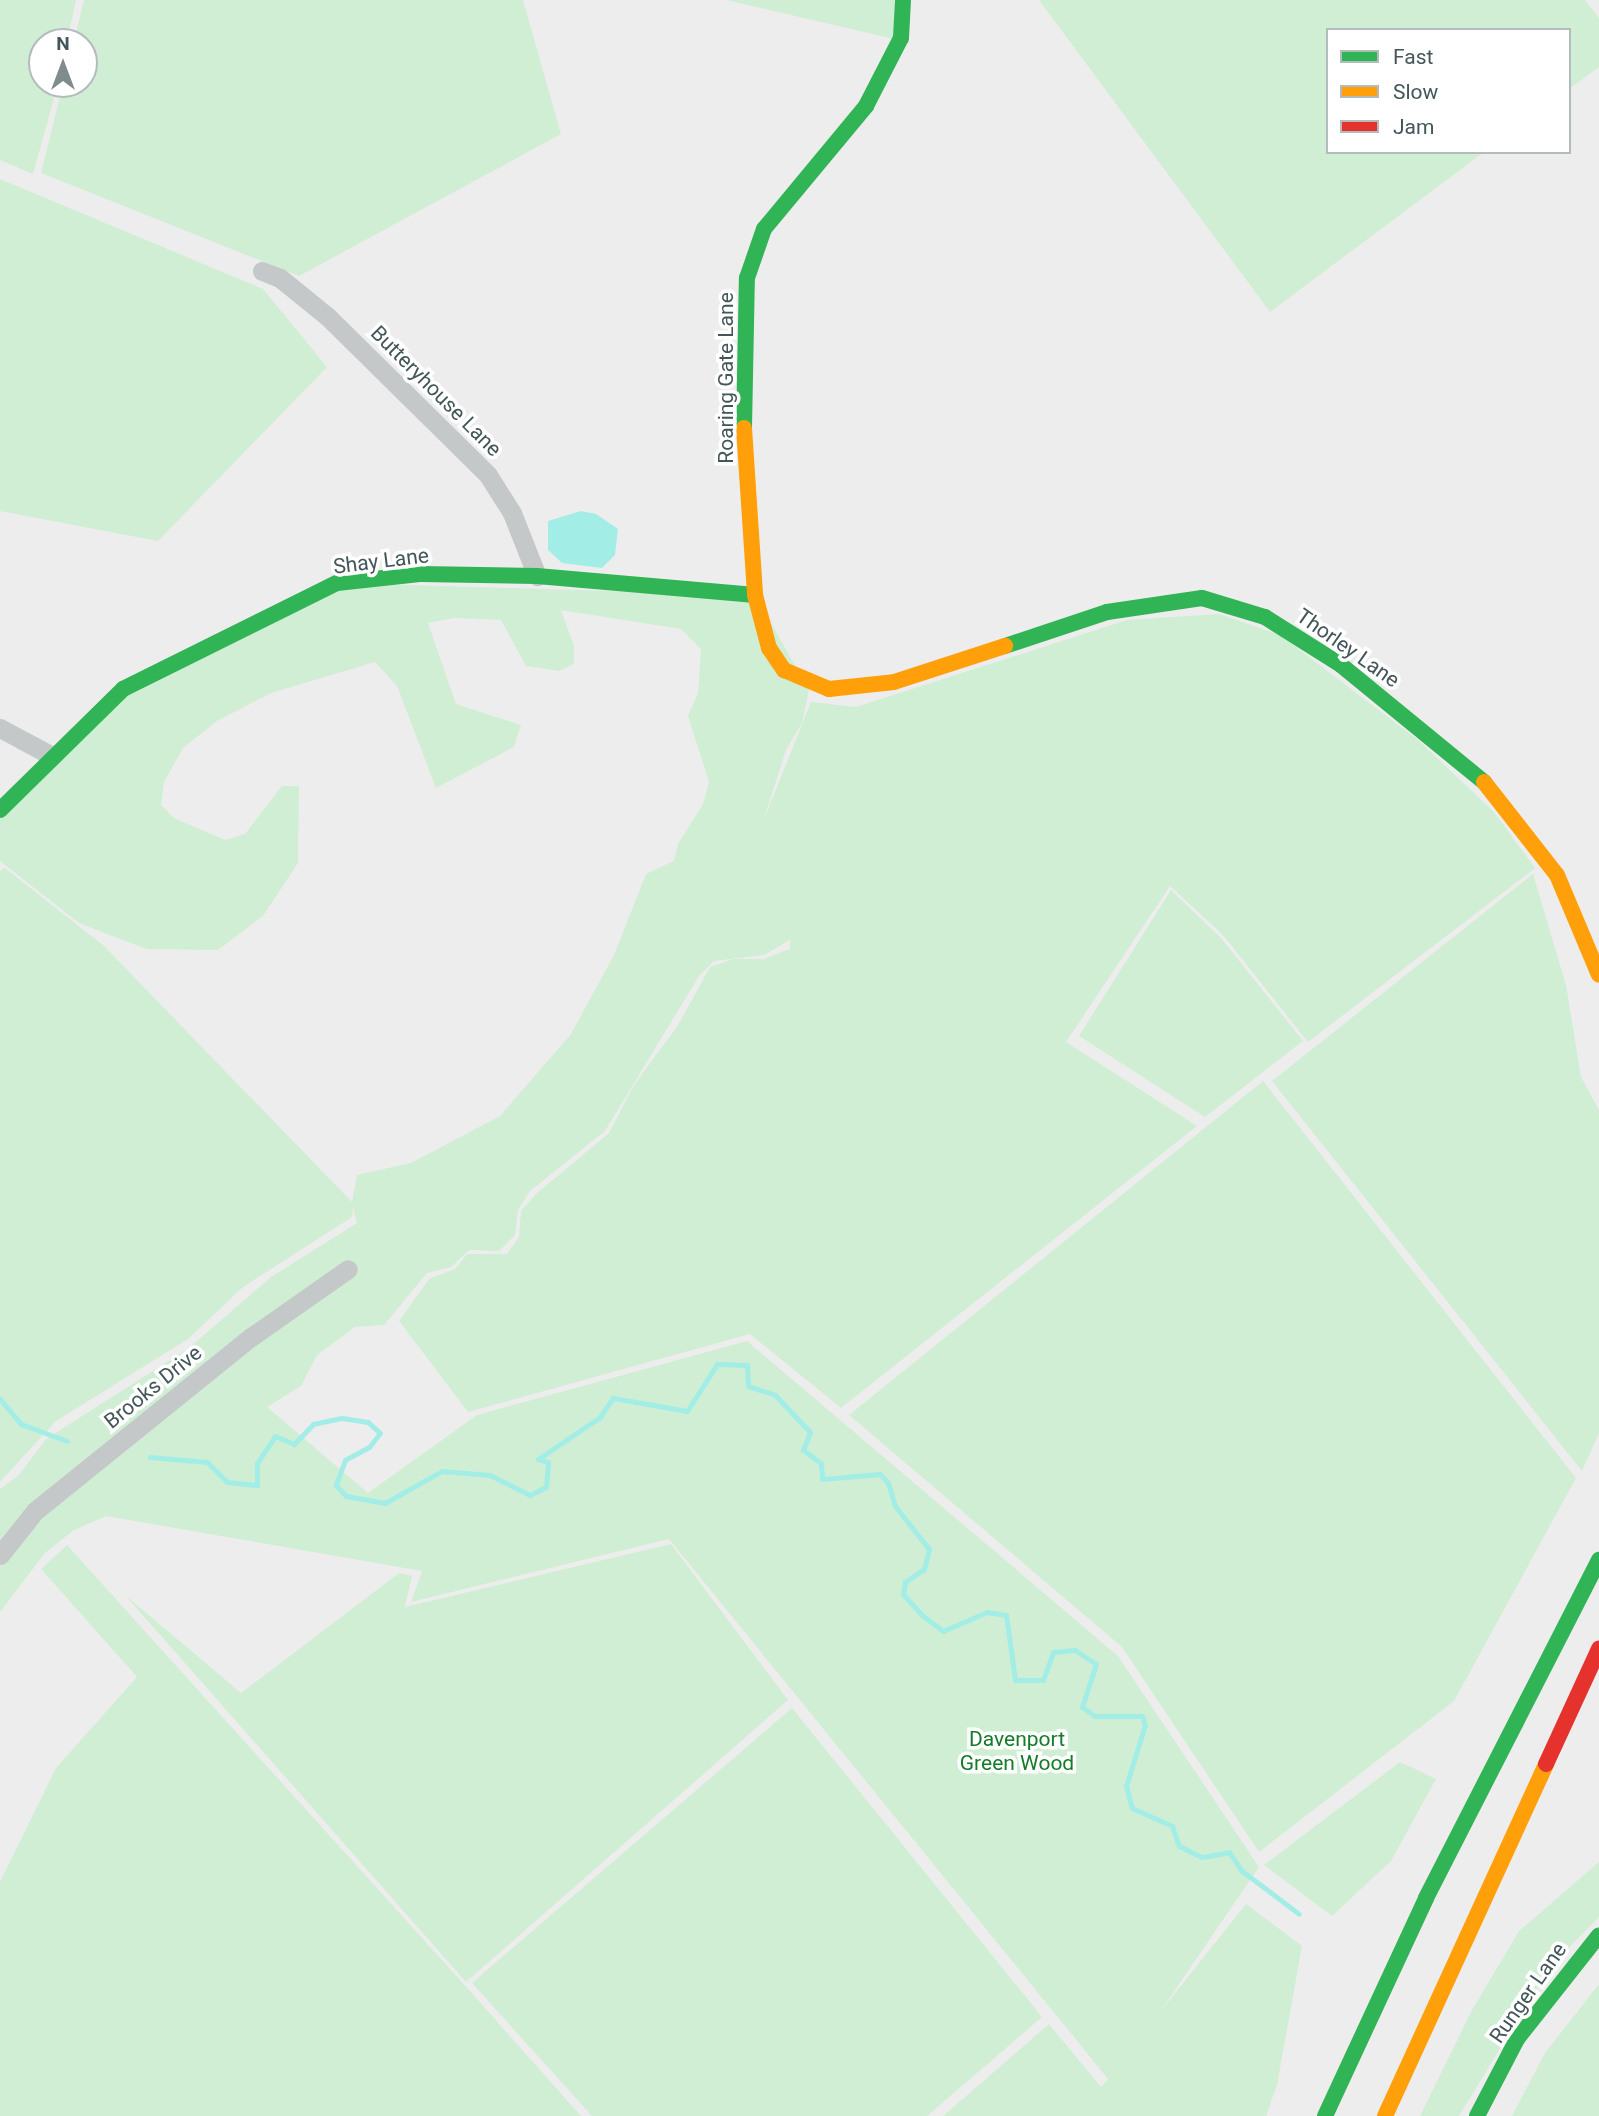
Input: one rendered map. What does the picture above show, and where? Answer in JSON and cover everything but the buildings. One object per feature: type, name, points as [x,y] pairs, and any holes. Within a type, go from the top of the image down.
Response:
[{"type":"main road","name":"Roaring Gate Lane","points":[[755,595],[744,431],[747,278],[764,229],[866,106],[901,38],[903,0]]},
{"type":"main road","name":"Shay Lane","points":[[0,810],[51,756],[123,689],[337,583],[420,574],[537,576],[755,595]]},
{"type":"main road","name":"Thorley Lane","points":[[755,595],[769,648],[784,670],[829,689],[894,682],[1107,612],[1175,598],[1202,598],[1265,617],[1341,665],[1486,784],[1557,875],[1599,975]]},
{"type":"main road","points":[[1325,2116],[1426,1898],[1599,1560]]},
{"type":"main road","points":[[1385,2116],[1599,1649]]},
{"type":"main road","name":"Runger Lane","points":[[1477,2116],[1517,2039],[1599,1935]]},
{"type":"street","name":"Butteryhouse Lane","points":[[262,271],[280,278],[327,316],[488,475],[517,524],[537,576]]},
{"type":"street","points":[[0,728],[51,756]]},
{"type":"street","name":"Brooks Drive","points":[[0,1555],[44,1504],[251,1337],[348,1269]]},
{"type":"green space","points":[[0,0],[76,0],[70,28],[28,28],[28,98],[54,98],[33,174],[0,160]]},
{"type":"green space","points":[[84,0],[523,0],[561,134],[299,276],[41,173],[60,98],[98,98],[98,28],[77,28]]},
{"type":"green space","points":[[726,0],[894,0],[894,39]]},
{"type":"green space","points":[[1039,0],[1585,0],[1599,18],[1599,67],[1571,88],[1571,28],[1326,28],[1326,154],[1481,154],[1270,312]]},
{"type":"green space","points":[[0,179],[263,289],[327,367],[158,541],[0,511]]},
{"type":"green space","name":"Davenport Green Wood","points":[[337,583],[755,595],[809,690],[802,723],[786,750],[764,819],[811,702],[856,707],[1127,620],[1219,614],[1280,635],[1418,740],[1494,812],[1535,868],[1308,1042],[1222,934],[1170,886],[1066,1042],[1197,1126],[841,1408],[750,1334],[468,1412],[399,1321],[429,1279],[455,1269],[467,1254],[507,1254],[519,1237],[521,1211],[536,1194],[609,1133],[634,1085],[678,1025],[710,967],[733,959],[763,959],[790,949],[790,940],[764,955],[714,961],[699,976],[605,1131],[530,1191],[518,1210],[515,1235],[499,1251],[469,1250],[451,1267],[427,1273],[384,1325],[355,1327],[317,1355],[301,1386],[267,1407],[368,1493],[477,1415],[747,1341],[1118,1656],[1259,1867],[1160,2012],[1246,1904],[1302,1946],[1277,2085],[1266,2116],[943,2116],[1049,2024],[1101,2087],[1108,2079],[669,1539],[411,1602],[422,1571],[106,1516],[74,1530],[45,1553],[0,1612],[0,1489],[19,1475],[46,1439],[189,1348],[271,1277],[357,1223],[353,1207],[352,1217],[243,1287],[188,1339],[56,1421],[0,1482],[0,871],[5,868],[104,946],[352,1202],[357,1175],[411,1163],[500,1116],[571,1034],[614,955],[646,874],[674,861],[678,844],[703,804],[709,782],[688,716],[698,693],[701,649],[681,629],[561,610],[574,646],[574,664],[559,671],[526,666],[501,620],[454,618],[428,623],[456,704],[521,725],[514,747],[436,788],[397,686],[375,662],[271,693],[217,721],[183,748],[164,782],[161,805],[174,818],[225,840],[245,834],[282,786],[299,786],[298,863],[263,916],[218,950],[147,949],[79,923],[0,861],[0,810],[123,689]]},
{"type":"green space","points":[[1533,874],[1566,985],[1581,1077],[1599,1110],[1599,1433],[1582,1471],[1272,1081]]},
{"type":"green space","points":[[1171,890],[1221,938],[1303,1041],[1205,1117],[1079,1036]]},
{"type":"green space","points":[[1263,1081],[1576,1478],[1454,1701],[1259,1852],[1122,1647],[849,1415]]},
{"type":"green space","points":[[671,1544],[788,1700],[466,1982],[125,1595],[241,1693],[399,1573],[412,1576],[405,1607]]},
{"type":"green space","points":[[67,1545],[581,2116],[0,2116],[0,1882],[56,1768],[137,1677],[41,1569]]},
{"type":"green space","points":[[792,1708],[1042,2017],[927,2116],[592,2116],[472,1983]]},
{"type":"green space","points":[[1400,1762],[1436,1779],[1391,1861],[1332,1916],[1264,1865]]},
{"type":"green space","points":[[1599,1862],[1599,1917],[1549,1968],[1459,2116],[1420,2116],[1472,2010],[1519,1931]]},
{"type":"green space","points":[[1599,1984],[1599,2116],[1512,2116],[1545,2053]]},
{"type":"water","points":[[581,511],[596,514],[618,529],[615,555],[602,568],[562,563],[548,550],[548,521]]},
{"type":"waterway","points":[[150,1457],[207,1462],[227,1482],[257,1485],[257,1463],[275,1436],[294,1444],[313,1424],[342,1418],[368,1422],[380,1433],[369,1447],[345,1460],[336,1485],[346,1496],[385,1503],[442,1471],[490,1475],[530,1495],[546,1487],[548,1462],[538,1459],[600,1417],[613,1398],[687,1411],[717,1364],[747,1365],[748,1386],[775,1395],[810,1432],[803,1450],[821,1463],[822,1479],[880,1474],[888,1483],[895,1506],[929,1549],[924,1569],[905,1582],[903,1594],[922,1615],[943,1631],[987,1612],[1006,1615],[1015,1680],[1043,1680],[1053,1652],[1075,1650],[1096,1664],[1082,1707],[1095,1716],[1142,1716],[1145,1725],[1126,1786],[1132,1808],[1172,1826],[1179,1846],[1202,1857],[1229,1852],[1242,1871],[1299,1914]]},
{"type":"waterway","points":[[0,1399],[21,1424],[67,1441]]},
{"type":"traffic: fast","points":[[744,428],[747,278],[764,229],[866,106],[901,38],[903,0]]},
{"type":"traffic: fast","points":[[0,810],[123,689],[337,583],[420,574],[537,576],[755,595]]},
{"type":"traffic: fast","points":[[1005,646],[1107,612],[1202,598],[1265,617],[1341,665],[1484,782]]},
{"type":"traffic: fast","points":[[1325,2116],[1426,1898],[1599,1560]]},
{"type":"traffic: fast","points":[[1477,2116],[1517,2039],[1599,1935]]},
{"type":"traffic: slow","points":[[744,428],[755,595],[769,648],[784,670],[829,689],[894,682],[1005,646]]},
{"type":"traffic: slow","points":[[1484,782],[1557,875],[1599,975]]},
{"type":"traffic: slow","points":[[1385,2116],[1546,1764]]},
{"type":"traffic: jam","points":[[1546,1764],[1599,1649]]}]
